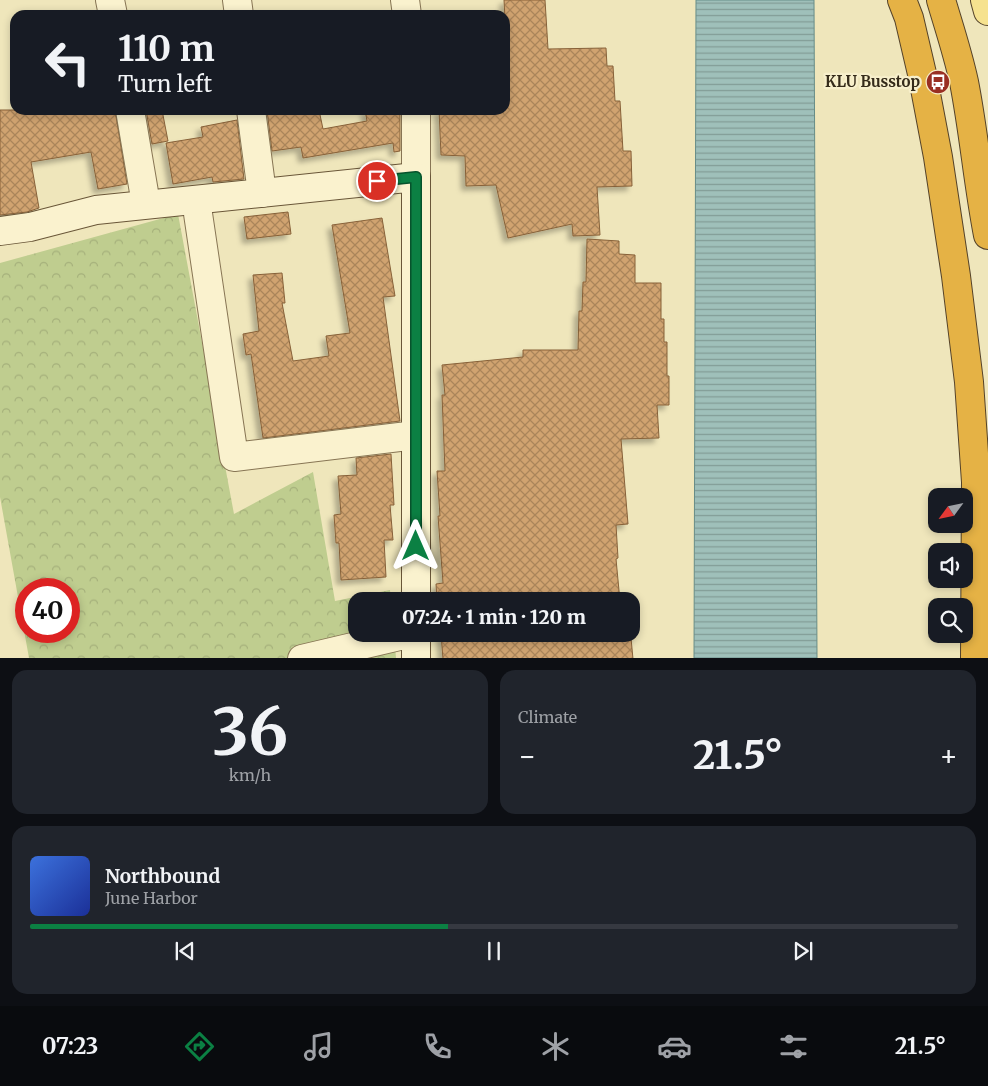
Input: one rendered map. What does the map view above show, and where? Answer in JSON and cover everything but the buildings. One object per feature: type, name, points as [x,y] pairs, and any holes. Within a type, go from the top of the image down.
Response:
[{"type":"highway","points":[[941,0],[964,81],[985,202],[988,235]]},
{"type":"highway","points":[[905,9],[923,78],[938,157],[956,276],[969,382],[976,492],[975,658]]},
{"type":"highway","points":[[945,204],[985,202]]},
{"type":"main road","points":[[985,0],[988,11]]},
{"type":"street","points":[[131,115],[146,204]]},
{"type":"street","points":[[252,115],[262,193]]},
{"type":"street","points":[[416,115],[416,592]]},
{"type":"street","points":[[0,231],[30,227],[96,210],[416,177]]},
{"type":"street","points":[[196,200],[234,457],[416,435]]},
{"type":"street","points":[[302,658],[373,642]]},
{"type":"street","points":[[416,642],[416,658]]},
{"type":"green space","points":[[178,214],[234,514],[313,472],[335,601],[348,598],[348,642],[395,642],[396,658],[29,658],[26,643],[80,643],[80,578],[15,578],[15,580],[0,497],[0,263]]},
{"type":"water","points":[[696,0],[814,0],[817,658],[694,658]]},
{"type":"place","name":"KLU Busstop","points":[[938,82]]},
{"type":"route","points":[[377,181],[416,177],[416,546]]}]
